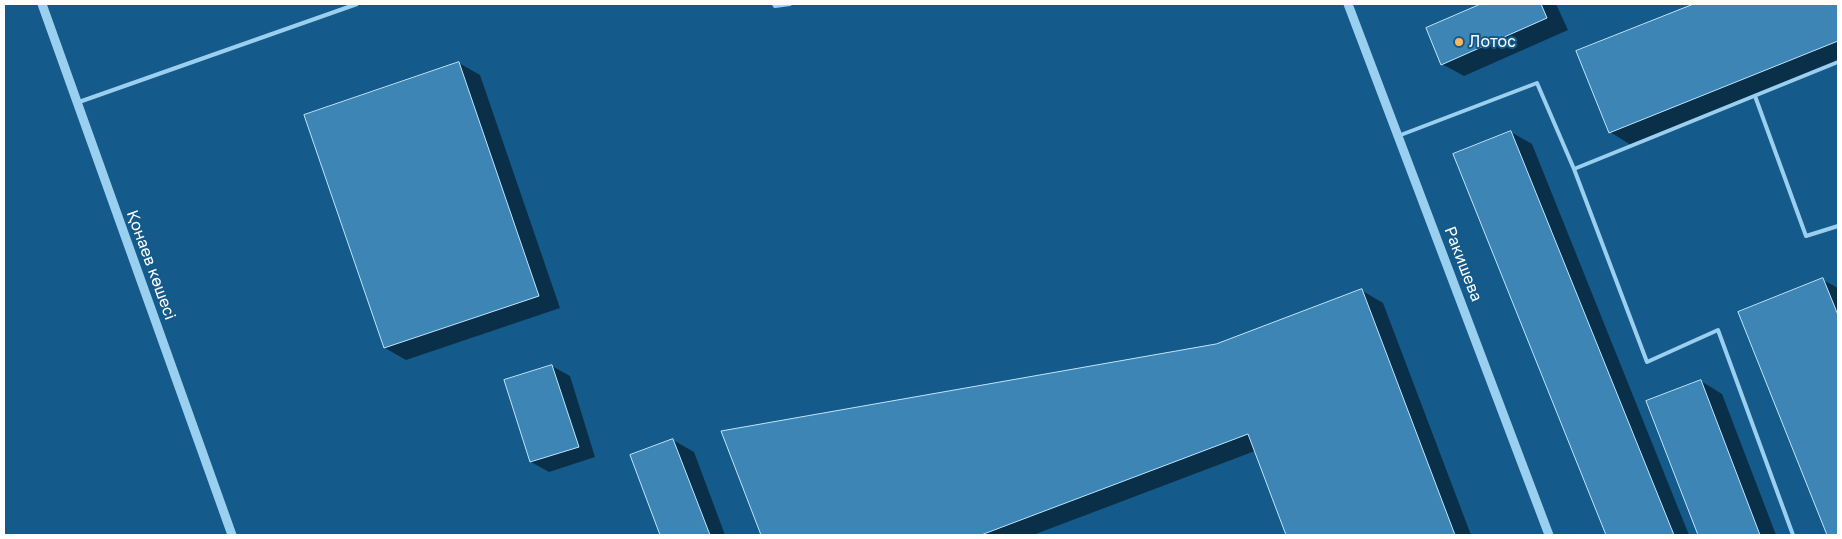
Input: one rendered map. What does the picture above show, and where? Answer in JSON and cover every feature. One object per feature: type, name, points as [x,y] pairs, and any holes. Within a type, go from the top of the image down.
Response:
[{"type":"street","name":"Қонаев көшесі","points":[[42,4],[232,535]]},
{"type":"street","name":"Ракишева","points":[[1348,4],[1549,535]]},
{"type":"lane","points":[[76,103],[357,4]]},
{"type":"lane","points":[[774,4],[775,6],[790,4]]},
{"type":"lane","points":[[1574,170],[1838,62]]},
{"type":"lane","points":[[1398,136],[1537,83],[1574,170],[1647,362],[1718,330],[1793,535]]},
{"type":"lane","points":[[1755,96],[1806,236],[1838,226]]},
{"type":"building","points":[[1481,4],[1541,4],[1547,18],[1441,65],[1426,28]]},
{"type":"building","points":[[1694,4],[1838,4],[1838,41],[1609,133],[1576,51]]},
{"type":"building","points":[[459,62],[539,296],[384,348],[304,115]]},
{"type":"building","points":[[1511,131],[1674,535],[1606,535],[1453,154]]},
{"type":"building","points":[[1823,278],[1838,315],[1838,535],[1827,535],[1738,312]]},
{"type":"building","points":[[1362,289],[1455,535],[1286,535],[1248,434],[981,535],[761,535],[721,431],[1216,344]]},
{"type":"building","points":[[552,365],[579,447],[530,462],[504,380]]},
{"type":"building","points":[[1701,380],[1760,535],[1698,535],[1646,401]]},
{"type":"building","points":[[673,439],[710,535],[660,535],[630,455]]},
{"type":"place","name":"Лотос","points":[[1459,42]]}]
